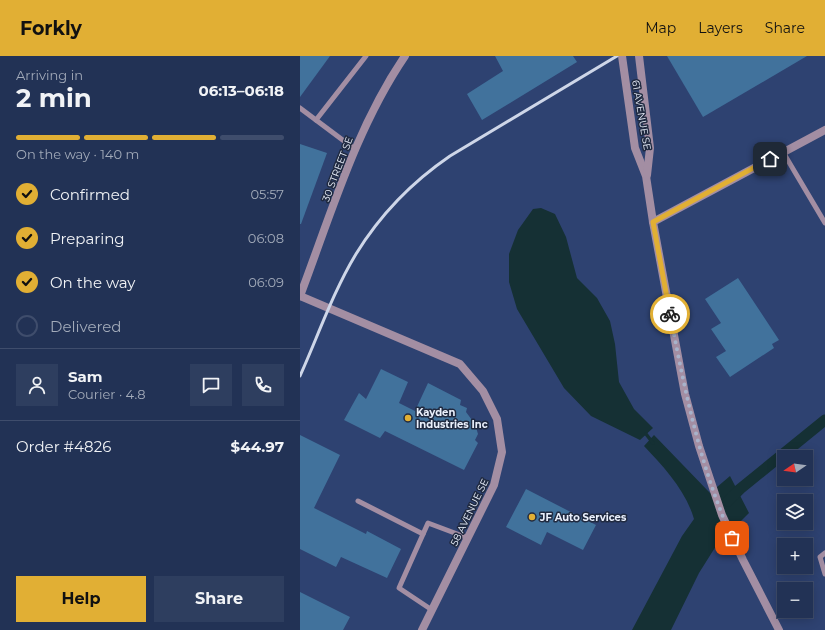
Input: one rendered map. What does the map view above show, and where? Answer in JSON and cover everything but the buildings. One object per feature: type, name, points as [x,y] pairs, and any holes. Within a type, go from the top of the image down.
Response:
[{"type":"street","name":"30 STREET SE","points":[[300,296],[365,124],[388,81],[405,56]]},
{"type":"street","name":"61 AVENUE SE","points":[[622,56],[635,148],[646,176],[653,222],[686,394],[710,480],[722,515],[779,630]]},
{"type":"street","name":"61 AVENUE SE","points":[[639,56],[650,148],[646,176]]},
{"type":"street","points":[[653,222],[825,130]]},
{"type":"street","name":"58 AVENUE SE","points":[[300,296],[460,364],[483,390],[497,419],[502,452],[494,485],[422,630]]},
{"type":"lane","points":[[316,120],[366,56]]},
{"type":"lane","points":[[300,108],[356,150]]},
{"type":"lane","points":[[783,152],[825,223]]},
{"type":"lane","points":[[358,501],[423,534]]},
{"type":"lane","points":[[432,610],[399,588],[428,523],[468,538]]},
{"type":"lane","points":[[825,553],[820,557],[825,574]]},
{"type":"shaded area","points":[[541,208],[555,214],[566,237],[577,278],[597,298],[610,321],[615,344],[619,382],[634,409],[653,428],[640,440],[591,416],[564,388],[517,309],[509,282],[509,254],[518,230],[533,209]]},
{"type":"shaded area","points":[[654,435],[710,493],[730,476],[749,513],[716,546],[699,573],[671,630],[632,630],[682,536],[694,519],[686,499],[674,480],[644,446]]},
{"type":"waterway","points":[[728,501],[740,489],[825,420]]},
{"type":"waterway","points":[[646,434],[653,443]]},
{"type":"railway","points":[[300,376],[333,299],[356,254],[375,226],[398,200],[410,188],[450,156],[617,56]]},
{"type":"way so far","points":[[670,314],[686,394],[699,446],[722,515],[732,538]]},
{"type":"place","name":"Kayden Industries Inc","points":[[408,418]]},
{"type":"place","name":"JF Auto Services","points":[[532,517]]},
{"type":"route","points":[[670,314],[653,222],[770,159]]}]
